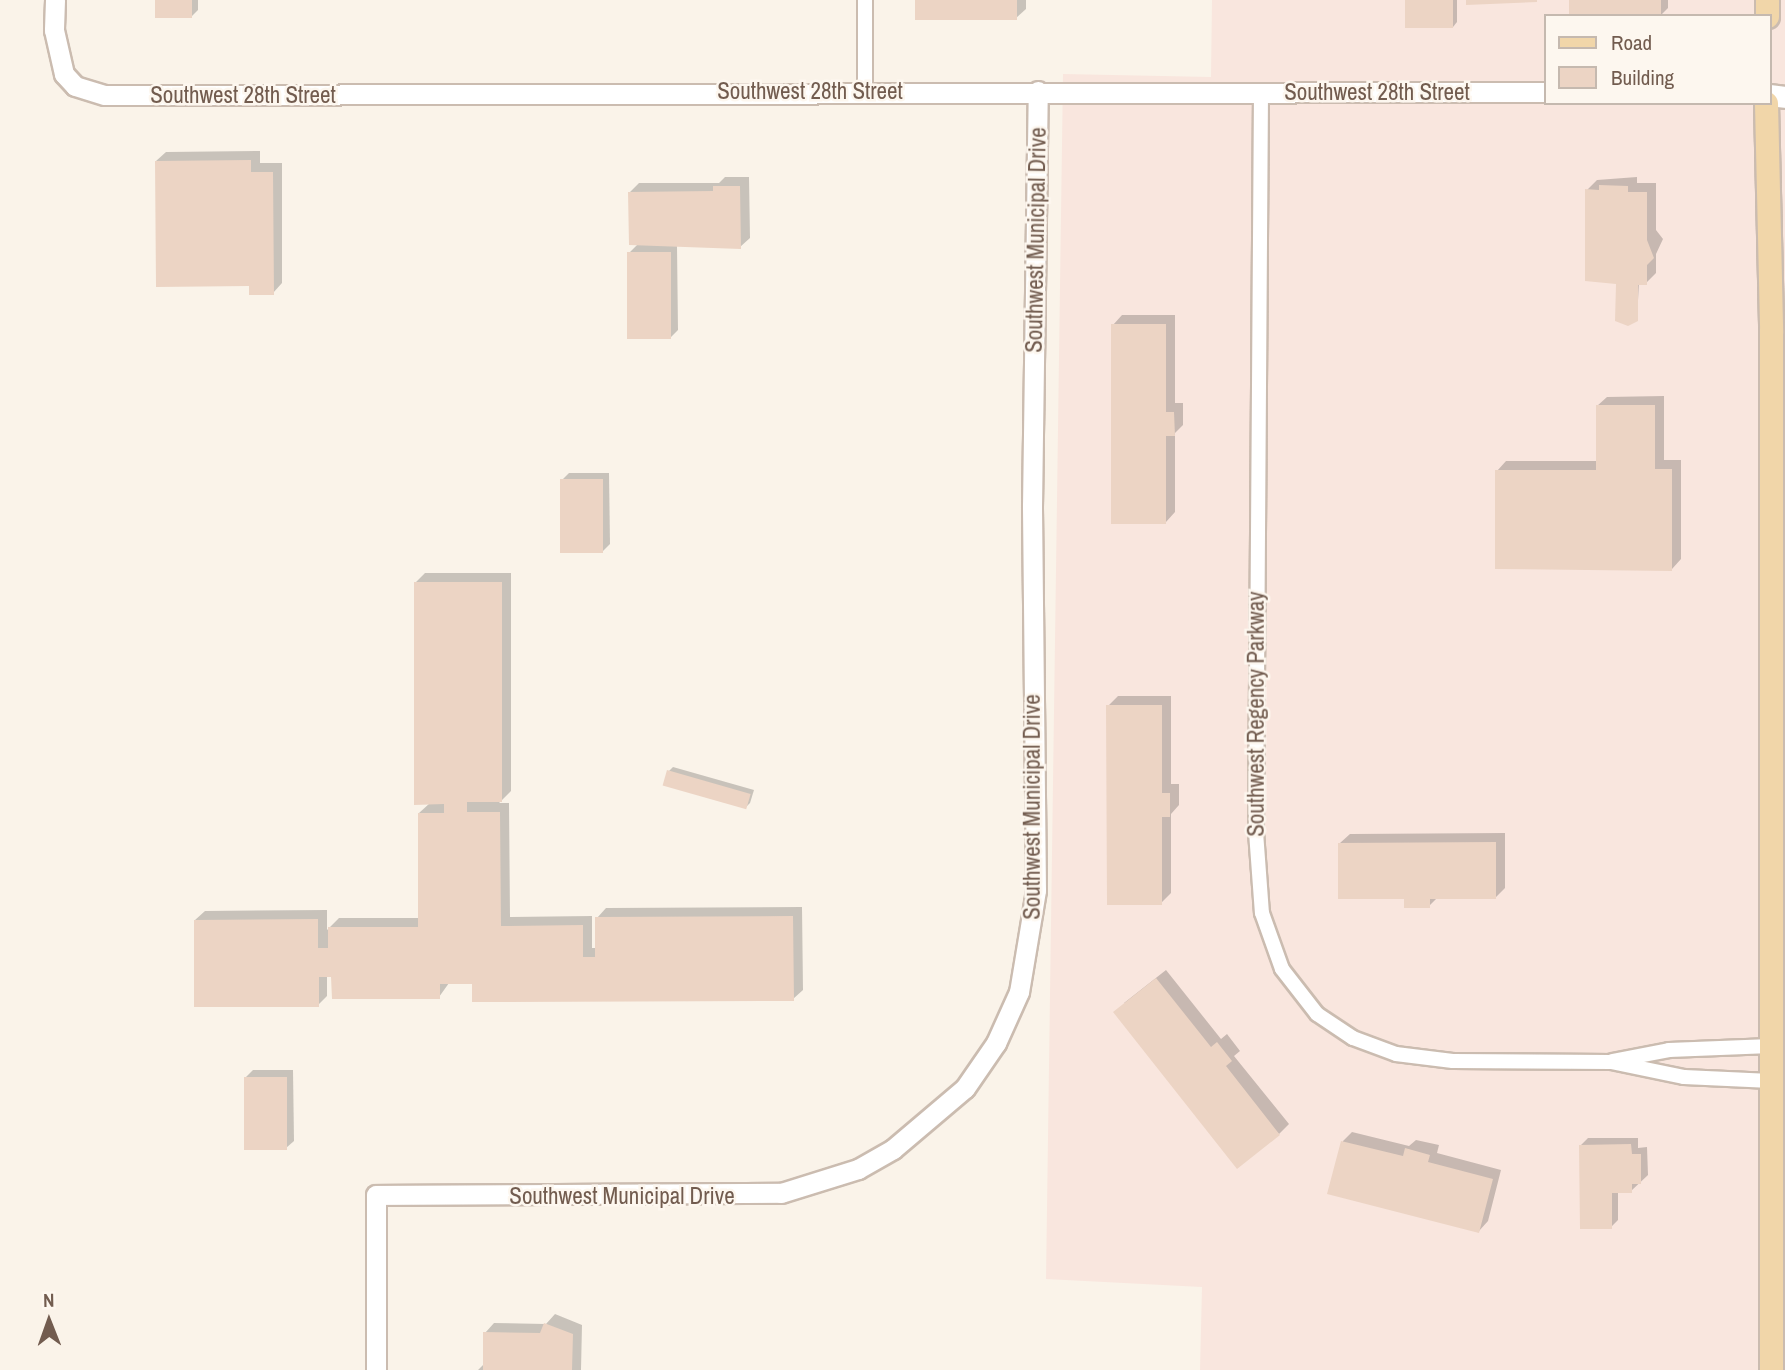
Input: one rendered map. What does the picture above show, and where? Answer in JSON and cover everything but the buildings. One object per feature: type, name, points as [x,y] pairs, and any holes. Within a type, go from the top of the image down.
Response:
[{"type":"main road","points":[[1766,105],[1772,1046],[1771,1370]]},
{"type":"street","name":"Southwest 28th Street","points":[[55,0],[54,30],[64,74],[75,86],[105,95],[865,91],[1544,92]]},
{"type":"street","points":[[865,0],[865,91]]},
{"type":"street","name":"Southwest Municipal Drive","points":[[376,1370],[376,1195],[781,1193],[858,1169],[893,1149],[965,1088],[996,1043],[1019,992],[1036,890],[1032,506],[1038,91]]},
{"type":"street","name":"Southwest Regency Parkway","points":[[1261,92],[1255,802],[1257,881],[1270,942],[1306,1004],[1343,1033],[1377,1049],[1452,1061],[1611,1062],[1684,1077],[1771,1081]]},
{"type":"street","name":"Southwest Regency Parkway","points":[[1611,1062],[1669,1050],[1772,1046]]},
{"type":"shaded area","points":[[1212,0],[1785,0],[1785,1370],[1200,1370],[1202,1287],[1046,1279],[1063,74],[1211,77]]}]
